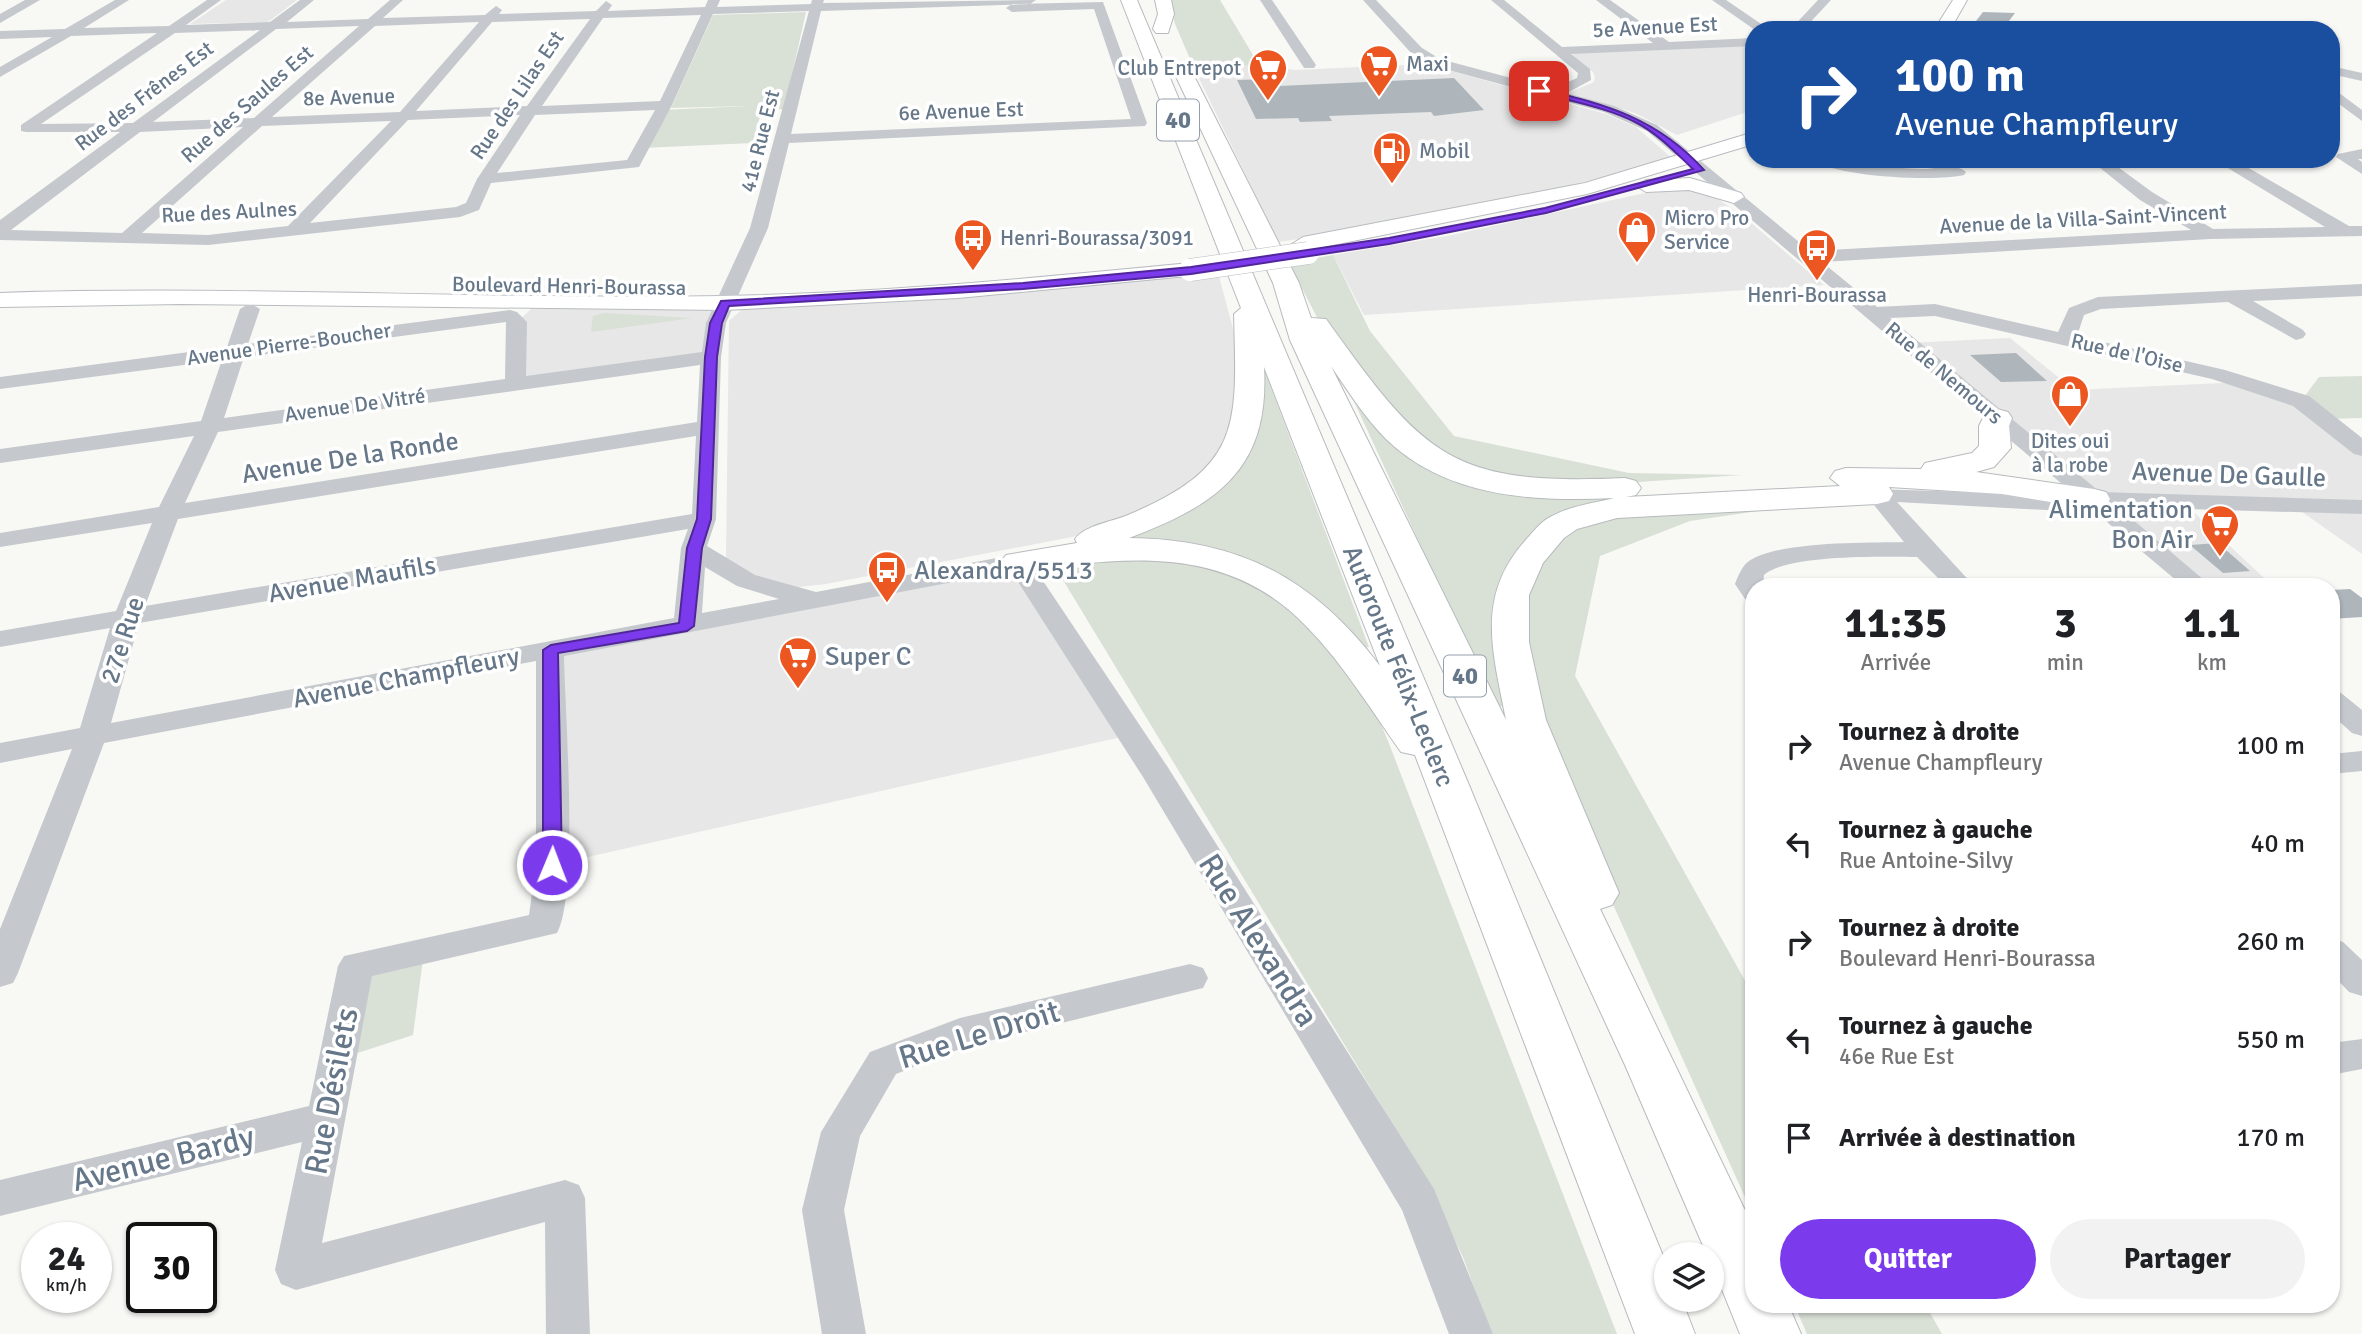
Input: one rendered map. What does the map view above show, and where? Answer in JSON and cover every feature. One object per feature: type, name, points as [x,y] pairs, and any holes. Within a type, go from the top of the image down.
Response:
[{"type":"highway","name":"Autoroute Félix-Leclerc","points":[[1148,2],[1286,283],[1304,340],[1651,1065],[1745,1275]]},
{"type":"highway","name":"Autoroute Félix-Leclerc","points":[[1148,2],[1247,291],[1448,785],[1665,1334]]},
{"type":"highway","points":[[1286,283],[1397,432],[1432,460],[1464,475],[1493,484],[1555,490],[1868,486],[2052,490],[2094,499]]},
{"type":"highway","points":[[1018,562],[1115,532],[1161,514],[1188,499],[1219,471],[1244,434],[1249,410],[1247,291]]},
{"type":"highway","points":[[1651,1065],[1603,911],[1526,720],[1510,642],[1511,595],[1527,560],[1539,545],[1565,522],[1582,515],[1615,508],[1868,486],[1983,460],[1995,448],[1993,426],[1997,418]]},
{"type":"highway","points":[[1018,562],[1130,548],[1191,555],[1227,564],[1268,580],[1306,606],[1335,637],[1448,785]]},
{"type":"highway","points":[[1761,1313],[1771,1334]]},
{"type":"main road","points":[[1948,21],[1961,0]]},
{"type":"main road","name":"Boulevard Henri-Bourassa","points":[[0,300],[204,296],[729,296],[1023,286],[1306,249],[1389,241],[1546,211],[1643,186],[1745,142]]},
{"type":"main road","name":"Boulevard Henri-Bourassa","points":[[1306,249],[1745,154]]},
{"type":"main road","points":[[1643,186],[1690,184],[1734,197]]},
{"type":"main road","name":"Boulevard Henri-Bourassa","points":[[0,285],[221,281],[729,296]]},
{"type":"street","points":[[0,19],[34,0]]},
{"type":"street","points":[[0,73],[123,0]]},
{"type":"street","points":[[172,30],[215,0]]},
{"type":"street","name":"Rue des Frênes Est","points":[[2,231],[307,0]]},
{"type":"street","name":"Rue des Saules Est","points":[[125,239],[397,0]]},
{"type":"street","points":[[293,231],[404,116],[504,0]]},
{"type":"street","name":"Rue des Lilas Est","points":[[460,212],[473,206],[485,179],[610,0]]},
{"type":"street","points":[[0,35],[598,15],[711,6],[761,10],[817,4],[1030,0]]},
{"type":"street","points":[[1266,0],[1310,65]]},
{"type":"street","name":"Rue de Nemours","points":[[1369,0],[1417,51],[1434,62],[1554,94],[1640,121],[1807,257],[2188,578]]},
{"type":"street","points":[[1497,0],[1586,72],[1587,77],[1554,94]]},
{"type":"street","points":[[1602,0],[1666,46]]},
{"type":"street","points":[[1718,0],[1751,21]]},
{"type":"street","points":[[1807,0],[1822,3]]},
{"type":"street","name":"6e Avenue Est","points":[[783,139],[1140,122],[1099,5],[953,9],[952,3]]},
{"type":"street","points":[[1805,21],[1822,3]]},
{"type":"street","name":"41e Rue Est","points":[[687,626],[694,548],[704,519],[711,357],[716,323],[759,228],[817,4]]},
{"type":"street","points":[[485,179],[633,164],[666,105],[711,6]]},
{"type":"street","name":"8e Avenue","points":[[172,30],[26,128],[137,127],[666,105]]},
{"type":"street","name":"5e Avenue Est","points":[[1559,51],[1745,42]]},
{"type":"street","points":[[2340,72],[2362,77]]},
{"type":"street","points":[[2340,90],[2362,91]]},
{"type":"street","points":[[2340,98],[2362,118]]},
{"type":"street","points":[[2341,117],[2362,118]]},
{"type":"street","points":[[2362,154],[2344,156],[2362,169]]},
{"type":"street","points":[[1878,168],[1934,175],[1958,172]]},
{"type":"street","points":[[2109,168],[2146,196],[2210,234]]},
{"type":"street","points":[[2236,168],[2362,241]]},
{"type":"street","name":"Rue des Aulnes","points":[[2,231],[125,239],[208,240],[460,212]]},
{"type":"street","name":"Avenue de la Villa-Saint-Vincent","points":[[1807,257],[2210,234],[2362,231]]},
{"type":"street","points":[[2066,338],[2076,312],[2098,303],[2362,290]]},
{"type":"street","points":[[2229,295],[2296,334]]},
{"type":"street","name":"27e Rue","points":[[0,973],[92,736],[127,618],[167,514],[210,426],[250,309]]},
{"type":"street","name":"Rue de l'Oise","points":[[1874,313],[1935,310],[2066,338],[2265,387],[2301,401],[2362,449]]},
{"type":"street","name":"Avenue Pierre-Boucher","points":[[0,383],[510,316],[517,322],[515,383]]},
{"type":"street","name":"Avenue De Vitré","points":[[0,456],[711,357]]},
{"type":"street","name":"Avenue De la Ronde","points":[[0,540],[709,427]]},
{"type":"street","points":[[1868,486],[1923,549],[1953,578]]},
{"type":"street","name":"Avenue De Gaulle","points":[[2094,499],[2362,508]]},
{"type":"street","name":"Avenue Maufils","points":[[0,639],[704,519]]},
{"type":"street","points":[[694,548],[735,578],[755,587],[827,598]]},
{"type":"street","points":[[1750,578],[1760,565],[1814,554],[1923,549]]},
{"type":"street","name":"Avenue Champfleury","points":[[0,753],[1018,562]]},
{"type":"street","name":"Rue Alexandra","points":[[1018,562],[1163,785],[1419,1202],[1471,1334]]},
{"type":"street","name":"Rue Désilets","points":[[551,650],[552,865],[545,924],[356,966],[296,1270],[565,1198],[568,1334]]},
{"type":"street","points":[[2340,707],[2362,726]]},
{"type":"street","points":[[2340,763],[2362,761]]},
{"type":"street","points":[[2340,960],[2362,982]]},
{"type":"street","name":"Rue Le Droit","points":[[844,1334],[823,1210],[841,1132],[883,1063],[960,1033],[1190,978]]},
{"type":"street","points":[[2340,1058],[2362,1054]]},
{"type":"street","name":"Avenue Bardy","points":[[0,1198],[326,1119]]},
{"type":"shaded area","points":[[226,0],[297,0],[268,22],[190,24]]},
{"type":"shaded area","points":[[1168,0],[1220,0],[1259,65],[1194,68]]},
{"type":"shaded area","points":[[806,12],[784,110],[763,105],[753,143],[642,148],[662,110],[748,106],[671,108],[713,15]]},
{"type":"shaded area","points":[[1745,45],[1745,113],[1677,135],[1635,113],[1568,93],[1594,82],[1595,78],[1593,72],[1572,56],[1574,53]]},
{"type":"shaded area","points":[[1426,64],[1606,114],[1636,127],[1673,159],[1501,203],[1369,229],[1278,242],[1194,68],[1259,65],[1295,70]]},
{"type":"shaded area","points":[[1673,187],[1706,191],[1743,216],[1824,285],[1364,315],[1333,255],[1447,236]]},
{"type":"shaded area","points":[[1333,255],[1370,331],[1454,436],[1629,473],[1742,475],[1565,487],[1440,460],[1323,329],[1289,263]]},
{"type":"shaded area","points":[[1218,273],[1245,373],[1244,417],[1204,479],[1093,533],[826,584],[790,588],[747,576],[726,558],[729,321],[746,306]]},
{"type":"shaded area","points":[[539,302],[725,303],[711,357],[515,383],[517,322]]},
{"type":"shaded area","points":[[604,313],[692,318],[591,332],[593,316]]},
{"type":"shaded area","points":[[2010,338],[2074,390],[2222,383],[2265,387],[2362,449],[2362,554],[2295,507],[2184,503],[2264,578],[2189,578],[1909,343]]},
{"type":"shaded area","points":[[1262,364],[1369,647],[1358,649],[1272,578],[1118,546],[1135,532],[1211,491]]},
{"type":"shaded area","points":[[2362,376],[2362,418],[2327,419],[2301,401],[2319,377]]},
{"type":"shaded area","points":[[1345,382],[1419,457],[1601,494],[1607,501],[1567,511],[1528,541],[1514,707],[1495,706]]},
{"type":"shaded area","points":[[1765,510],[1690,521],[1600,556],[1575,676],[1745,981],[1745,1197],[1584,840],[1548,751],[1531,670],[1524,599],[1535,566],[1571,527],[1602,518]]},
{"type":"shaded area","points":[[1108,559],[1203,564],[1270,588],[1361,677],[1617,1334],[1491,1334],[1463,1257],[1421,1171],[1063,580],[1082,564]]},
{"type":"shaded area","points":[[1018,562],[1130,735],[552,865],[550,650]]},
{"type":"shaded area","points":[[424,951],[413,1035],[342,1058],[348,980]]},
{"type":"shaded area","points":[[1798,1313],[1930,1313],[1942,1334],[1807,1334]]},
{"type":"building","points":[[1983,12],[2015,13],[2009,21],[1976,21]]},
{"type":"building","name":"Maxi","points":[[1454,78],[1484,110],[1434,116],[1431,112],[1329,116],[1332,121],[1300,122],[1298,118],[1256,119],[1237,80],[1276,79],[1279,86]]},
{"type":"building","points":[[2016,353],[2047,381],[2001,382],[1970,355]]},
{"type":"building","name":"Alimentation Bon Air","points":[[2218,543],[2250,571],[2223,573],[2190,545]]},
{"type":"building","points":[[2350,589],[2362,598],[2362,617],[2340,618],[2340,590]]},
{"type":"place","name":"Maxi","points":[[1379,98]]},
{"type":"place","name":"Club Entrepot","points":[[1268,102]]},
{"type":"place","name":"Mobil","points":[[1392,185]]},
{"type":"place","name":"Micro Pro Service","points":[[1637,264]]},
{"type":"place","name":"Henri-Bourassa/3091","points":[[973,272]]},
{"type":"place","name":"Henri-Bourassa","points":[[1817,282]]},
{"type":"place","name":"Dites oui à la robe","points":[[2070,428]]},
{"type":"place","name":"Alimentation Bon Air","points":[[2220,558]]},
{"type":"place","name":"Alexandra/5513","points":[[887,604]]},
{"type":"place","name":"Super C","points":[[798,690]]},
{"type":"route","points":[[552,865],[554,764],[551,650],[687,626],[694,548],[704,519],[711,357],[716,323],[725,303],[1023,286],[1191,270],[1389,241],[1546,211],[1699,170],[1667,139],[1640,121],[1591,103],[1539,91]]}]
